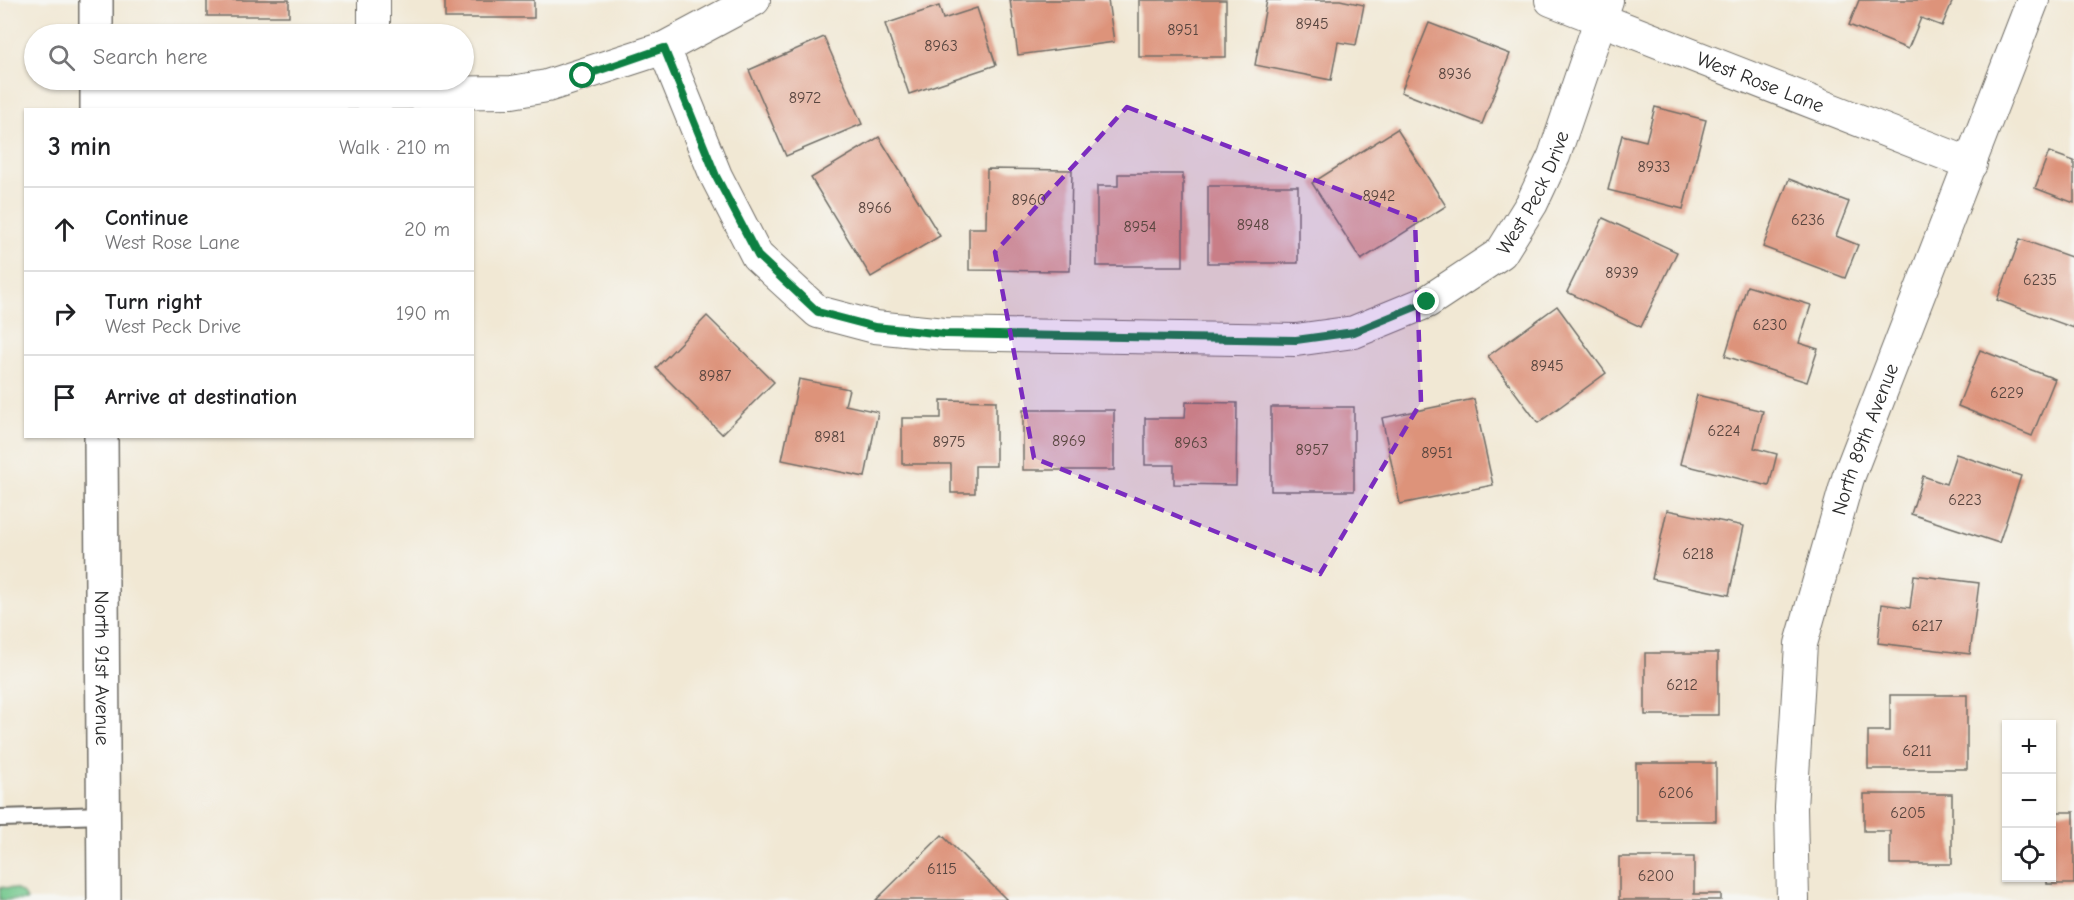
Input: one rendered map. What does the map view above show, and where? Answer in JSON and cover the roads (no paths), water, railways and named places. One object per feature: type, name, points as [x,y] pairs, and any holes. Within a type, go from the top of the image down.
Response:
[{"type":"main road","points":[[96,0],[96,24]]},
{"type":"main road","name":"North 91st Avenue","points":[[101,438],[105,900]]},
{"type":"street","points":[[374,0],[374,24]]},
{"type":"street","points":[[466,90],[512,92],[547,86],[664,48],[754,0]]},
{"type":"street","name":"West Rose Lane","points":[[1551,0],[1604,9],[1971,164]]},
{"type":"street","name":"North 89th Avenue","points":[[1793,900],[1791,808],[1800,644],[1848,478],[2033,0]]},
{"type":"street","name":"West Peck Drive","points":[[664,48],[716,176],[758,256],[818,312],[875,327],[944,334],[1296,340],[1354,332],[1427,302],[1501,253],[1532,203],[1554,156],[1604,9]]},
{"type":"street","points":[[97,95],[251,90]]},
{"type":"lane","points":[[0,818],[105,815]]}]
